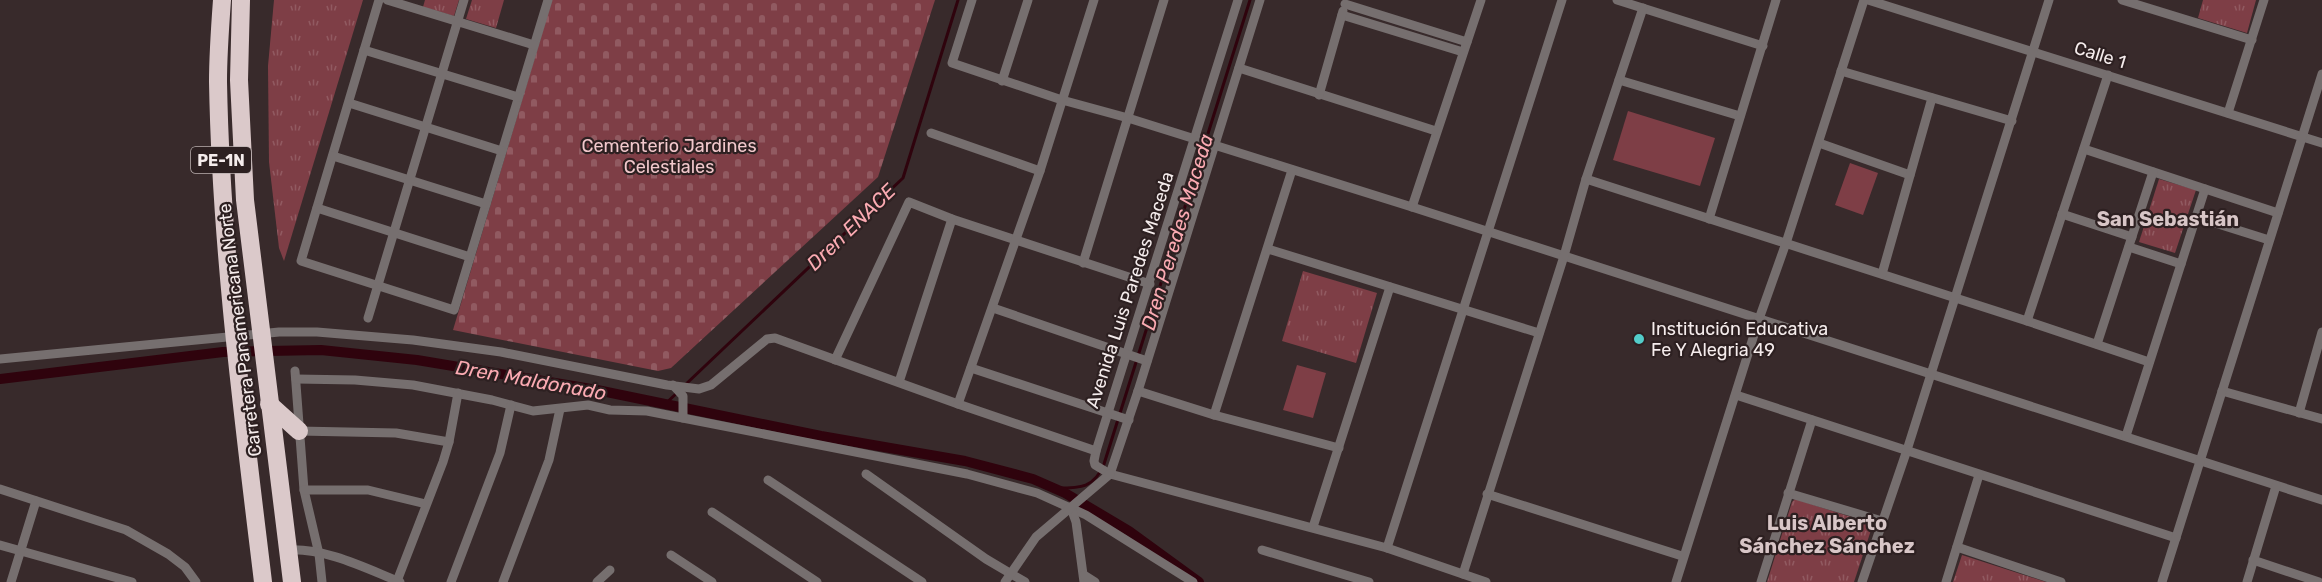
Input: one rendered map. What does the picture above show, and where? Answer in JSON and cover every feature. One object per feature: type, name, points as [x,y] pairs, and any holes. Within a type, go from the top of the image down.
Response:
[{"type":"highway","name":"Carretera Panamericana Norte","points":[[222,0],[218,80],[223,201],[238,374],[261,579]]},
{"type":"highway","name":"Carretera Panamericana Norte","points":[[241,0],[239,80],[245,200],[292,582]]},
{"type":"highway","points":[[269,404],[299,431]]},
{"type":"street","points":[[379,0],[301,261],[454,310],[548,0]]},
{"type":"street","points":[[387,0],[534,45]]},
{"type":"street","points":[[368,318],[464,0]]},
{"type":"street","points":[[972,0],[952,63],[1062,100],[1128,118],[1412,207],[2322,500]]},
{"type":"street","points":[[1002,81],[1028,0]]},
{"type":"street","points":[[958,404],[1040,171],[1094,0]]},
{"type":"street","points":[[1083,263],[1164,0]]},
{"type":"street","name":"Avenida Luis Paredes Maceda","points":[[1096,451],[1238,0]]},
{"type":"street","name":"Avenida Luis Paredes Maceda","points":[[1110,474],[1129,420],[1260,0]]},
{"type":"street","points":[[1412,207],[1481,0]]},
{"type":"street","points":[[1387,548],[1562,0]]},
{"type":"street","points":[[1617,0],[1763,46]]},
{"type":"street","points":[[1709,219],[1776,0]]},
{"type":"street","points":[[1676,582],[1682,556],[1759,320],[1866,0]]},
{"type":"street","name":"Calle 1","points":[[1866,0],[2322,143]]},
{"type":"street","points":[[1862,582],[1956,298],[2049,0]]},
{"type":"street","points":[[2228,113],[2264,0]]},
{"type":"street","points":[[2128,1],[2252,40]]},
{"type":"street","points":[[1319,95],[1346,2],[1467,42]]},
{"type":"street","points":[[1463,574],[1564,256],[1586,179],[1643,8]]},
{"type":"street","points":[[1342,15],[1463,52]]},
{"type":"street","points":[[364,50],[518,97]]},
{"type":"street","points":[[1239,68],[1436,131]]},
{"type":"street","points":[[1841,71],[2012,121]]},
{"type":"street","points":[[2162,582],[2322,74]]},
{"type":"street","points":[[2027,321],[2108,75]]},
{"type":"street","points":[[1619,80],[1740,116]]},
{"type":"street","points":[[1882,274],[1932,98]]},
{"type":"street","points":[[349,103],[502,151]]},
{"type":"street","points":[[931,133],[1040,171]]},
{"type":"street","points":[[1819,143],[1910,175]]},
{"type":"street","points":[[2084,148],[2278,213]]},
{"type":"street","points":[[333,156],[486,204]]},
{"type":"street","points":[[1214,415],[1292,170]]},
{"type":"street","points":[[2097,344],[2153,172]]},
{"type":"street","points":[[1586,179],[2149,362]]},
{"type":"street","points":[[2126,436],[2205,189]]},
{"type":"street","points":[[835,360],[909,202],[952,219],[1150,284]]},
{"type":"street","points":[[317,208],[470,257]]},
{"type":"street","points":[[2062,214],[2132,237]]},
{"type":"street","points":[[2196,217],[2269,240]]},
{"type":"street","points":[[900,382],[952,219]]},
{"type":"street","points":[[2129,247],[2181,264]]},
{"type":"street","points":[[1268,249],[1539,333]]},
{"type":"street","points":[[1314,527],[1390,287]]},
{"type":"street","points":[[993,308],[1147,361]]},
{"type":"street","points":[[0,359],[279,332],[317,332],[413,340],[501,352],[673,385],[707,388],[767,339],[775,338],[1096,451],[1095,465],[1110,474],[1314,527],[1387,548],[1486,582]]},
{"type":"street","points":[[2298,412],[2320,347],[2322,332]]},
{"type":"street","points":[[971,368],[1129,420]]},
{"type":"street","points":[[322,582],[319,554],[304,490],[296,375],[413,385],[533,411],[588,405],[610,410],[647,411],[967,474],[1037,493],[1086,515],[1193,582]]},
{"type":"street","points":[[673,385],[683,396],[683,418]]},
{"type":"street","points":[[1138,391],[1214,415],[1339,448]]},
{"type":"street","points":[[2222,391],[2322,419]]},
{"type":"street","points":[[288,550],[310,550],[352,562],[398,581],[449,442],[458,393]]},
{"type":"street","points":[[1736,395],[2176,538]]},
{"type":"street","points":[[451,582],[500,453],[511,405]]},
{"type":"street","points":[[503,582],[549,460],[560,409]]},
{"type":"street","points":[[1761,582],[1812,420]]},
{"type":"street","points":[[299,431],[389,433],[449,442]]},
{"type":"street","points":[[866,474],[986,559],[1008,578],[1025,582]]},
{"type":"street","points":[[1008,578],[1036,537],[1110,474]]},
{"type":"street","points":[[1946,582],[1979,475]]},
{"type":"street","points":[[768,480],[922,582]]},
{"type":"street","points":[[2247,582],[2276,486]]},
{"type":"street","points":[[0,489],[126,530],[168,554],[185,567],[196,582]]},
{"type":"street","points":[[304,490],[368,490],[426,504]]},
{"type":"street","points":[[1788,493],[1882,521]]},
{"type":"street","points":[[1487,494],[1682,556]]},
{"type":"street","points":[[11,582],[36,501]]},
{"type":"street","points":[[1071,508],[1076,522],[1084,579],[1095,582]]},
{"type":"street","points":[[712,512],[817,582]]},
{"type":"street","points":[[0,545],[132,582]]},
{"type":"street","points":[[1957,547],[2061,582]]},
{"type":"street","points":[[1262,550],[1369,582]]},
{"type":"street","points":[[671,555],[712,582]]},
{"type":"street","points":[[2253,560],[2303,579],[2319,582]]},
{"type":"street","points":[[597,582],[610,570]]},
{"type":"street","points":[[1446,582],[1448,570]]},
{"type":"green space","points":[[274,0],[363,0],[284,261],[279,248],[269,162],[268,66]]},
{"type":"green space","points":[[425,0],[459,0],[454,16],[423,7]]},
{"type":"green space","points":[[472,0],[504,0],[496,28],[466,19]]},
{"type":"green space","name":"Cementerio Jardines Celestiales","points":[[552,0],[935,0],[878,177],[671,368],[658,371],[453,330]]},
{"type":"green space","points":[[2203,0],[2256,0],[2247,33],[2198,18]]},
{"type":"green space","points":[[1628,111],[1715,138],[1700,186],[1613,160]]},
{"type":"green space","points":[[1850,163],[1878,173],[1863,215],[1835,205]]},
{"type":"green space","points":[[2159,179],[2196,190],[2175,253],[2139,242]]},
{"type":"green space","points":[[1303,271],[1377,293],[1356,363],[1282,341]]},
{"type":"green space","points":[[1297,365],[1326,373],[1313,418],[1283,410]]},
{"type":"green space","points":[[1795,499],[1873,524],[1854,582],[1767,582],[1792,502]]},
{"type":"green space","points":[[1962,555],[2046,582],[1953,582]]},
{"type":"waterway","name":"Dren ENACE","points":[[685,385],[903,178],[958,0]]},
{"type":"waterway","name":"Dren Peredes Maceda","points":[[1055,488],[1071,488],[1090,483],[1096,478],[1104,464],[1250,0]]},
{"type":"waterway","name":"Dren Maldonado","points":[[0,379],[223,352],[321,350],[417,360],[597,390],[821,436],[965,461],[1033,479],[1065,493],[1129,531],[1199,582]]},
{"type":"waterway","name":"Dren ENACE","points":[[664,405],[678,392]]},
{"type":"place","name":"Institución Educativa Fe Y Alegria 49","points":[[1639,339]]},
{"type":"district","name":"San Sebastián","points":[[2168,219]]},
{"type":"district","name":"Luis Alberto Sánchez Sánchez","points":[[1827,534]]}]
